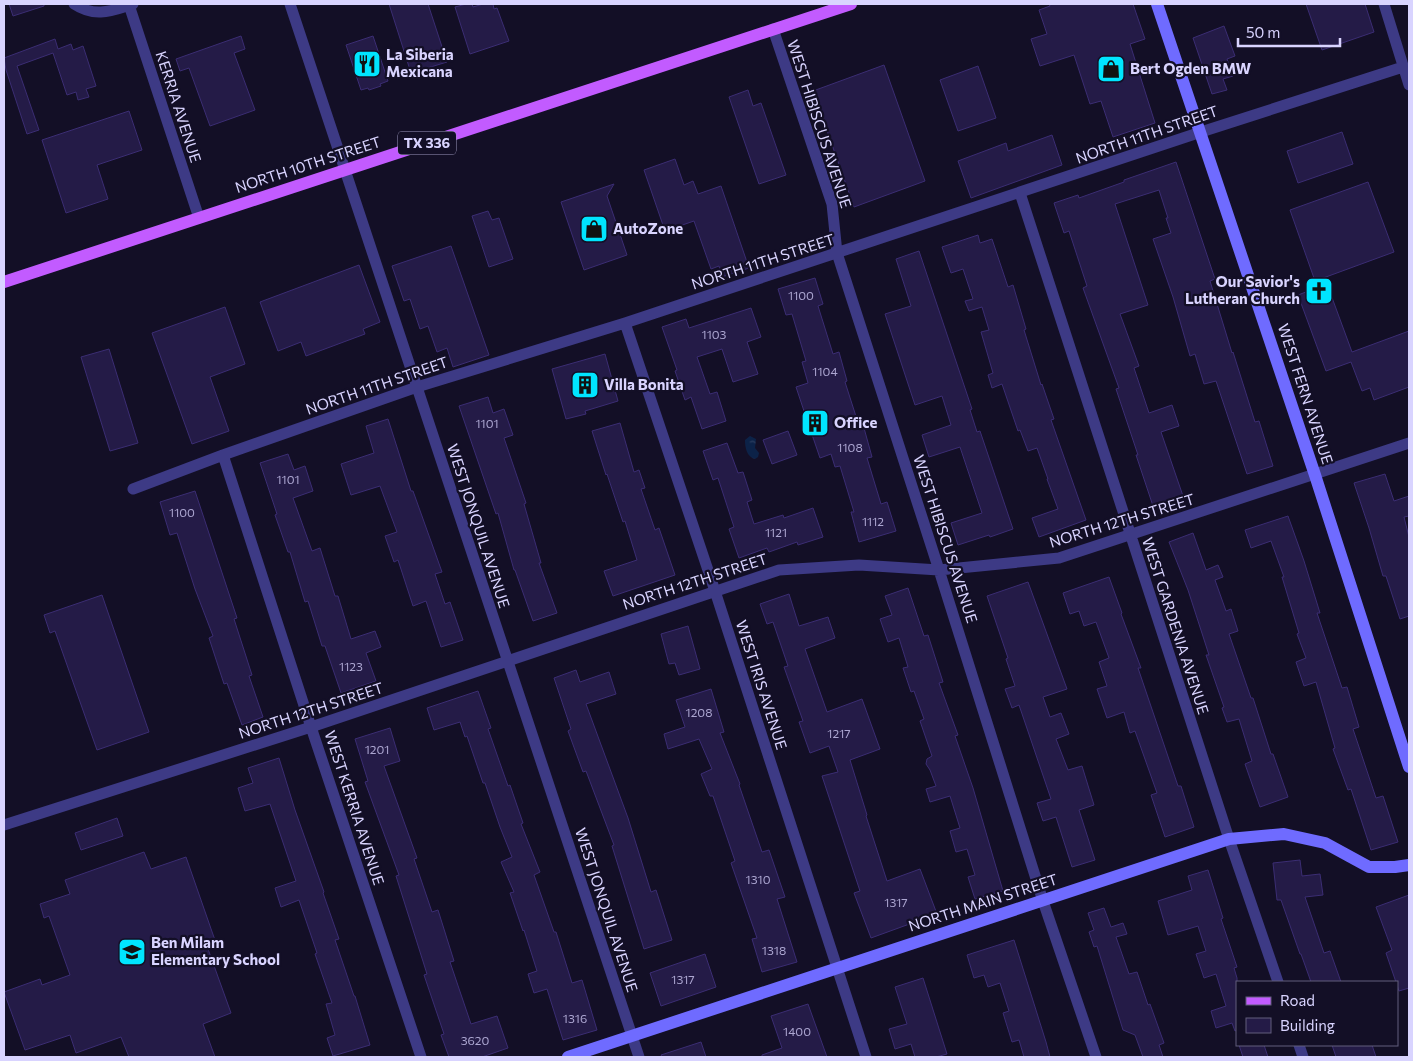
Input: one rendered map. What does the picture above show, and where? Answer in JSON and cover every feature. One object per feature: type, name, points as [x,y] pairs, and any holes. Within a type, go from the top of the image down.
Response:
[{"type":"main road","name":"NORTH 10TH STREET","points":[[4,282],[851,4]]},
{"type":"street","points":[[74,4],[93,12],[104,13],[131,4]]},
{"type":"street","name":"KERRIA AVENUE","points":[[131,4],[199,218]]},
{"type":"street","name":"WEST JONQUIL AVENUE","points":[[290,4],[639,1057]]},
{"type":"street","name":"WEST FERN AVENUE","points":[[1157,4],[1315,475],[1409,767]]},
{"type":"street","points":[[1384,4],[1409,85]]},
{"type":"street","name":"WEST HIBISCUS AVENUE","points":[[773,29],[832,204],[837,253],[940,570],[1043,901],[1096,1057]]},
{"type":"street","name":"NORTH 11TH STREET","points":[[133,489],[223,454],[417,388],[626,323],[1403,67]]},
{"type":"street","name":"WEST GARDENIA AVENUE","points":[[1020,193],[1229,839],[1278,981]]},
{"type":"street","name":"WEST IRIS AVENUE","points":[[626,323],[866,1057]]},
{"type":"street","name":"NORTH 12TH STREET","points":[[4,825],[311,727],[779,570],[859,565],[940,570],[1059,558],[1409,443]]},
{"type":"street","name":"WEST KERRIA AVENUE","points":[[223,454],[311,727],[421,1057]]},
{"type":"street","name":"NORTH MAIN STREET","points":[[568,1057],[1229,839],[1284,834],[1325,843],[1368,867],[1409,865]]},
{"type":"water","points":[[750,436],[756,439],[755,448],[759,453],[755,459],[748,454],[746,449],[745,440]]},
{"type":"building","points":[[9,4],[44,4],[44,6],[13,16]]},
{"type":"building","points":[[389,4],[428,4],[447,62],[411,73]]},
{"type":"building","points":[[472,4],[473,7],[493,4],[494,9],[497,8],[509,41],[470,54],[455,7]]},
{"type":"building","name":"Bert Ogden BMW","points":[[1049,4],[1133,4],[1145,39],[1130,44],[1155,123],[1113,137],[1101,101],[1090,104],[1074,55],[1040,66],[1031,39],[1047,34],[1039,10],[1050,6]]},
{"type":"building","points":[[1306,4],[1365,4],[1374,32],[1322,50]]},
{"type":"building","points":[[1224,26],[1235,56],[1227,59],[1233,76],[1223,79],[1227,90],[1212,94],[1193,38]]},
{"type":"building","points":[[241,36],[245,49],[234,53],[255,110],[210,126],[189,68],[180,71],[176,59]]},
{"type":"building","name":"La Siberia Mexicana","points":[[373,36],[388,81],[380,84],[381,86],[369,90],[368,88],[361,90],[346,45]]},
{"type":"building","points":[[55,39],[58,49],[71,44],[73,50],[83,46],[96,86],[86,89],[89,97],[78,100],[76,92],[67,95],[53,53],[17,66],[39,130],[27,134],[6,70],[4,58]]},
{"type":"building","points":[[884,65],[925,181],[854,207],[813,91]]},
{"type":"building","points":[[978,66],[996,118],[958,131],[940,80]]},
{"type":"building","points":[[748,90],[753,106],[761,103],[786,175],[759,184],[729,97]]},
{"type":"building","points":[[129,111],[142,150],[97,165],[108,199],[66,213],[42,140]]},
{"type":"building","points":[[1342,132],[1353,164],[1298,183],[1287,151]]},
{"type":"building","points":[[1052,135],[1062,165],[971,198],[958,161],[1006,143],[1008,151]]},
{"type":"building","points":[[675,159],[684,185],[693,181],[698,194],[721,186],[749,268],[722,277],[719,266],[711,269],[694,221],[665,231],[644,170]]},
{"type":"building","points":[[1176,162],[1215,279],[1210,281],[1232,353],[1255,422],[1259,421],[1273,466],[1247,474],[1216,381],[1204,384],[1195,354],[1190,356],[1173,297],[1153,239],[1171,233],[1159,190],[1115,204],[1148,305],[1120,314],[1139,366],[1134,368],[1149,413],[1172,405],[1179,426],[1161,432],[1183,496],[1153,506],[1116,389],[1119,388],[1083,288],[1087,286],[1069,231],[1064,233],[1054,203],[1078,195],[1079,198]]},
{"type":"building","points":[[1368,182],[1394,252],[1315,281],[1290,210]]},
{"type":"building","name":"AutoZone","points":[[614,184],[607,196],[627,255],[584,270],[561,202]]},
{"type":"building","points":[[488,211],[492,220],[499,218],[513,259],[489,267],[472,216]]},
{"type":"building","points":[[978,235],[980,243],[992,239],[1008,287],[1013,285],[1026,329],[1024,330],[1054,419],[1051,420],[1086,520],[1039,537],[1032,518],[1058,509],[1048,479],[1037,448],[1028,451],[1020,430],[1018,431],[1002,384],[992,388],[988,375],[993,373],[981,332],[989,330],[982,307],[969,311],[965,301],[973,299],[963,269],[951,273],[942,247]]},
{"type":"building","points":[[451,246],[489,355],[453,367],[447,348],[437,352],[428,326],[420,329],[410,299],[404,301],[392,266]]},
{"type":"building","points":[[919,251],[972,409],[970,410],[977,432],[980,431],[1013,529],[958,545],[951,523],[982,513],[960,447],[929,457],[922,435],[951,425],[942,396],[915,405],[885,314],[911,306],[896,259]]},
{"type":"building","points":[[359,265],[380,322],[363,329],[365,334],[306,356],[301,342],[278,351],[260,302]]},
{"type":"building","points":[[815,278],[823,304],[818,306],[833,354],[839,352],[847,381],[845,382],[860,429],[864,428],[872,457],[867,458],[881,504],[887,502],[896,531],[859,542],[851,512],[854,512],[840,466],[835,467],[831,454],[820,458],[796,387],[808,383],[802,362],[806,361],[792,314],[786,315],[778,289]]},
{"type":"building","points":[[1327,284],[1352,352],[1409,331],[1409,387],[1374,400],[1370,388],[1362,391],[1351,362],[1326,371],[1298,295]]},
{"type":"building","points":[[225,307],[245,364],[210,377],[229,431],[192,444],[152,333]]},
{"type":"building","points":[[751,308],[761,337],[747,342],[758,374],[733,382],[722,349],[697,357],[710,394],[717,392],[726,421],[702,429],[691,397],[685,400],[662,327],[686,319],[689,328]]},
{"type":"building","points":[[109,349],[138,443],[110,451],[81,357]]},
{"type":"building","name":"Villa Bonita","points":[[605,354],[618,401],[585,411],[586,414],[566,419],[552,369]]},
{"type":"building","points":[[488,397],[493,413],[504,409],[513,435],[504,438],[526,503],[524,504],[541,563],[539,563],[557,613],[533,621],[514,570],[498,513],[496,514],[459,406]]},
{"type":"building","points":[[388,419],[411,491],[413,491],[442,572],[435,574],[445,604],[450,602],[463,640],[441,647],[426,601],[413,606],[398,560],[394,562],[385,536],[397,532],[380,486],[351,495],[341,464],[374,453],[366,426]]},
{"type":"building","points":[[620,423],[634,472],[639,470],[645,488],[641,489],[655,530],[659,528],[675,575],[613,596],[604,571],[637,560],[625,521],[623,522],[592,431]]},
{"type":"building","points":[[788,431],[797,455],[772,464],[763,440]]},
{"type":"building","points":[[727,443],[738,473],[743,472],[752,500],[747,502],[754,524],[783,515],[784,518],[813,508],[823,537],[798,545],[797,542],[769,552],[767,548],[739,558],[729,529],[734,527],[718,478],[713,480],[703,451]]},
{"type":"building","points":[[288,454],[294,470],[305,466],[313,491],[293,498],[312,551],[320,548],[335,596],[338,596],[351,639],[375,631],[381,647],[366,653],[376,681],[341,693],[325,646],[322,646],[308,601],[305,602],[290,552],[288,552],[275,515],[277,514],[260,463]]},
{"type":"building","points":[[1385,474],[1394,501],[1409,496],[1409,516],[1404,517],[1409,537],[1409,616],[1400,619],[1386,576],[1383,576],[1354,483]]},
{"type":"building","points":[[195,491],[237,618],[234,619],[252,675],[249,676],[263,717],[242,725],[227,683],[224,684],[209,638],[213,636],[177,533],[170,535],[160,502]]},
{"type":"building","points":[[1288,516],[1304,561],[1320,613],[1317,613],[1342,688],[1347,687],[1359,727],[1353,729],[1376,798],[1383,796],[1398,842],[1371,850],[1351,789],[1348,790],[1333,749],[1335,748],[1316,682],[1304,686],[1296,662],[1306,658],[1297,634],[1299,633],[1282,577],[1284,577],[1271,541],[1251,548],[1245,530]]},
{"type":"building","points":[[1193,533],[1206,570],[1218,565],[1223,577],[1215,580],[1226,611],[1231,609],[1238,631],[1229,634],[1288,797],[1260,807],[1245,764],[1252,761],[1239,719],[1227,722],[1222,708],[1224,707],[1206,655],[1209,655],[1188,590],[1169,542]]},
{"type":"building","points":[[1109,577],[1141,668],[1138,668],[1178,786],[1181,786],[1194,827],[1165,837],[1151,795],[1157,793],[1135,731],[1130,733],[1124,712],[1107,718],[1097,689],[1107,686],[1099,662],[1109,658],[1096,622],[1084,626],[1079,611],[1070,614],[1063,593]]},
{"type":"building","points":[[1028,582],[1067,689],[1043,697],[1050,717],[1061,713],[1069,734],[1056,739],[1068,770],[1082,766],[1094,805],[1079,810],[1095,860],[1072,867],[1056,817],[1043,821],[1037,803],[1051,799],[1019,705],[1012,708],[1005,689],[1015,686],[1006,659],[1008,658],[987,596]]},
{"type":"building","points":[[908,588],[924,636],[928,635],[943,682],[939,683],[958,735],[955,736],[973,788],[1003,891],[975,899],[968,877],[975,875],[967,849],[956,852],[950,831],[960,828],[950,796],[930,802],[926,789],[936,786],[926,764],[927,759],[932,756],[920,721],[924,719],[914,691],[911,692],[903,668],[908,667],[899,638],[888,642],[880,619],[892,615],[885,596]]},
{"type":"building","points":[[789,594],[799,626],[828,617],[835,638],[805,649],[827,712],[862,699],[880,749],[850,760],[887,881],[920,869],[937,914],[871,938],[854,893],[860,891],[822,776],[838,772],[829,746],[810,753],[799,722],[803,721],[784,667],[788,666],[773,622],[767,624],[760,604]]},
{"type":"building","points":[[102,595],[149,732],[97,750],[55,631],[50,633],[44,615]]},
{"type":"building","points":[[688,626],[700,669],[679,675],[675,663],[669,664],[661,634]]},
{"type":"building","points":[[576,670],[580,682],[609,672],[616,694],[586,704],[628,818],[651,892],[656,890],[672,940],[644,949],[612,846],[614,845],[586,771],[583,772],[568,731],[571,729],[554,678]]},
{"type":"building","points":[[711,689],[724,732],[720,733],[740,784],[762,852],[769,850],[785,897],[777,899],[797,962],[762,972],[752,939],[757,938],[731,863],[735,861],[713,796],[710,796],[701,774],[712,769],[699,739],[668,749],[664,734],[685,727],[676,700]]},
{"type":"building","points":[[478,691],[491,728],[488,729],[508,786],[510,785],[523,823],[521,824],[540,872],[534,875],[554,932],[556,932],[572,983],[582,980],[597,1030],[563,1040],[547,989],[534,993],[528,974],[537,971],[510,893],[514,892],[501,862],[512,857],[485,783],[483,783],[467,736],[465,737],[460,722],[434,730],[427,708]]},
{"type":"building","points":[[390,728],[400,761],[384,766],[417,858],[414,859],[432,912],[438,910],[454,961],[450,962],[471,1024],[497,1016],[508,1048],[482,1057],[449,1057],[441,1035],[444,1034],[424,975],[427,974],[396,876],[399,875],[365,782],[368,781],[355,739]]},
{"type":"building","points":[[279,758],[339,939],[335,940],[370,1045],[333,1056],[327,1038],[335,1035],[326,1004],[332,1003],[299,900],[281,907],[275,888],[296,881],[270,804],[245,811],[238,788],[253,783],[248,768]]},
{"type":"building","points":[[117,818],[123,836],[81,850],[75,833]]},
{"type":"building","points":[[144,852],[151,869],[186,857],[217,946],[208,949],[231,1013],[203,1024],[215,1057],[129,1057],[121,1037],[76,1053],[70,1035],[25,1050],[4,992],[40,979],[42,985],[70,975],[49,916],[44,918],[40,904],[70,894],[65,880]]},
{"type":"building","points":[[1300,860],[1302,876],[1320,874],[1323,895],[1305,897],[1324,953],[1330,951],[1341,981],[1311,981],[1281,900],[1277,900],[1273,863]]},
{"type":"building","points":[[1208,870],[1223,918],[1221,919],[1237,967],[1234,968],[1237,978],[1235,1031],[1232,1023],[1216,1028],[1211,1011],[1226,1006],[1216,974],[1204,978],[1196,954],[1206,951],[1198,926],[1168,935],[1158,901],[1192,890],[1188,876]]},
{"type":"building","points":[[1409,895],[1409,988],[1399,991],[1398,981],[1396,981],[1386,953],[1392,950],[1376,907]]},
{"type":"building","points":[[1104,908],[1111,927],[1123,923],[1127,934],[1116,937],[1129,974],[1137,972],[1148,1005],[1150,1004],[1164,1043],[1159,1045],[1163,1057],[1143,1057],[1135,1035],[1123,1030],[1097,946],[1094,947],[1089,932],[1094,930],[1088,913]]},
{"type":"building","points":[[1014,940],[1050,1057],[1024,1057],[1019,1040],[1012,1042],[1003,1013],[1009,1011],[1000,983],[988,987],[984,975],[974,978],[967,955]]},
{"type":"building","points":[[705,954],[716,987],[661,1006],[650,973]]},
{"type":"building","points":[[923,978],[947,1054],[936,1057],[915,1057],[911,1044],[895,1049],[889,1029],[907,1024],[895,987]]},
{"type":"building","points":[[808,1004],[827,1057],[762,1057],[762,1055],[782,1048],[771,1016]]},
{"type":"building","points":[[701,1042],[706,1057],[662,1057],[661,1055]]},
{"type":"building","points":[[1239,1046],[1264,1046],[1268,1057],[1243,1057]]},
{"type":"building","points":[[1332,1046],[1372,1046],[1376,1057],[1336,1057]]},
{"type":"place","name":"La Siberia Mexicana","points":[[367,64]]},
{"type":"place","name":"Bert Ogden BMW","points":[[1111,69]]},
{"type":"place","name":"AutoZone","points":[[594,229]]},
{"type":"place","name":"Our Savior's Lutheran Church","points":[[1319,291]]},
{"type":"place","name":"Villa Bonita","points":[[585,385]]},
{"type":"place","name":"Office","points":[[815,423]]},
{"type":"place","name":"Ben Milam Elementary School","points":[[132,952]]}]
